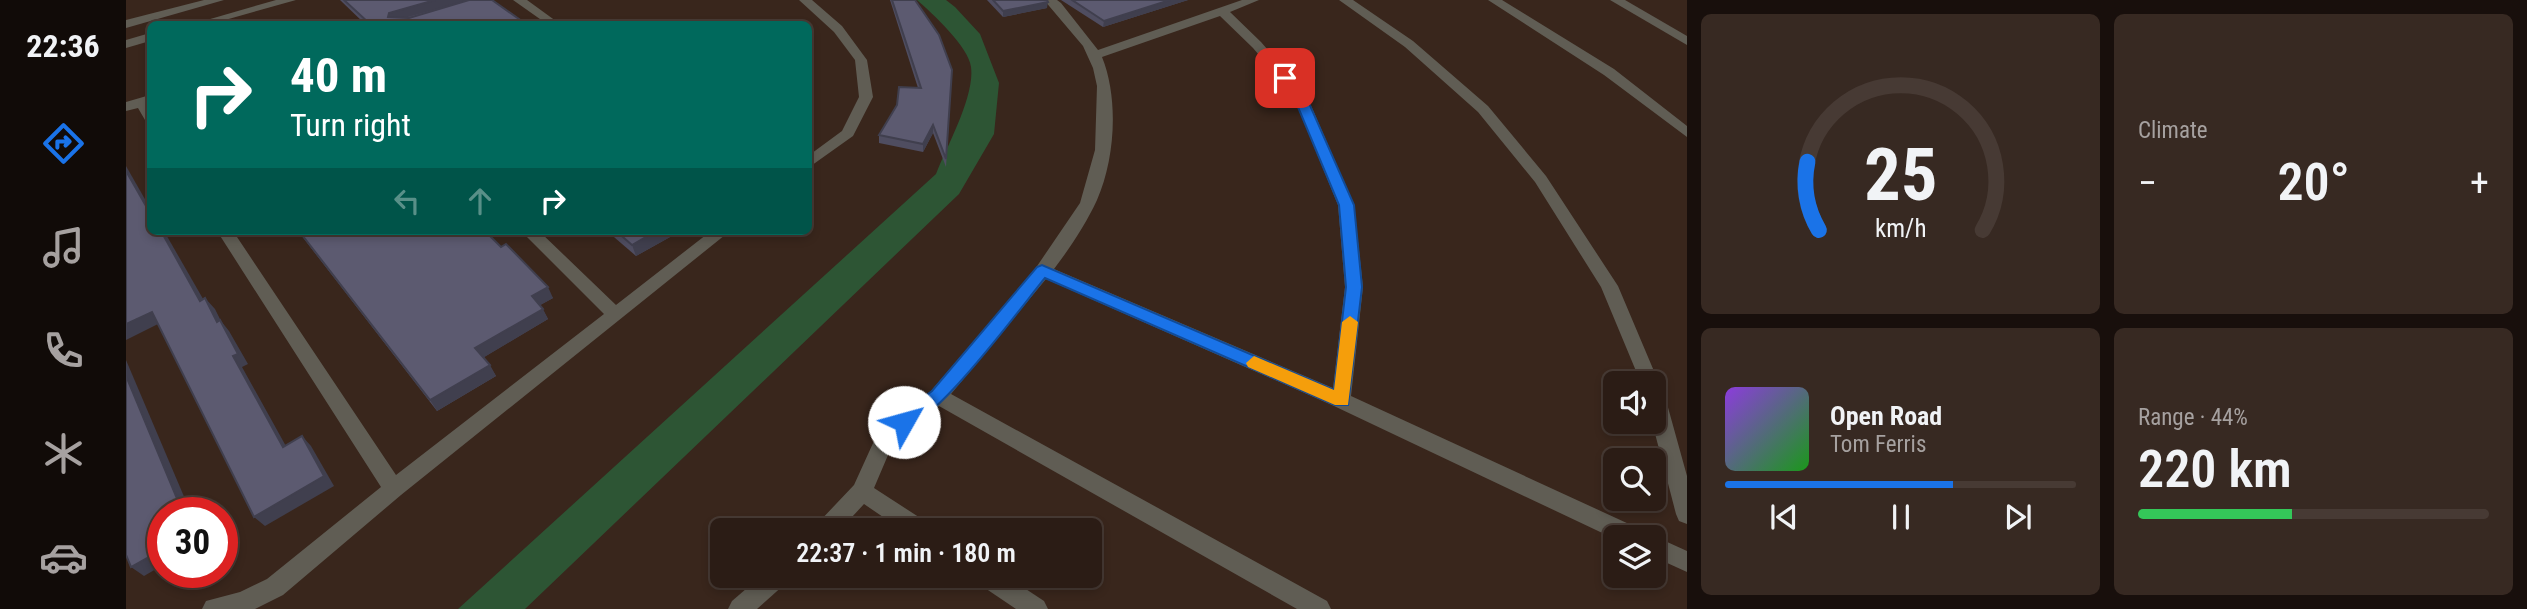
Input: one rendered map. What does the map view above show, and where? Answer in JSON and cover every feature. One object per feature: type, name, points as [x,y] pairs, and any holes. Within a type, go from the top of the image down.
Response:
[{"type":"street","points":[[126,24],[218,0]]},
{"type":"street","points":[[210,21],[290,0]]},
{"type":"street","points":[[519,0],[550,21]]},
{"type":"street","points":[[805,0],[838,29],[861,60],[866,97],[848,133],[812,161]]},
{"type":"street","points":[[837,518],[862,491],[886,436],[938,396],[1042,271],[1089,202],[1105,147],[1105,113],[1096,55],[1067,15],[1050,0]]},
{"type":"street","points":[[1096,55],[1253,0]]},
{"type":"street","points":[[1345,0],[1409,44],[1483,109],[1541,179],[1609,286],[1645,371]]},
{"type":"street","points":[[1494,0],[1609,72],[1687,133]]},
{"type":"street","points":[[1616,0],[1687,41]]},
{"type":"street","points":[[1222,11],[1257,45],[1298,94],[1346,205],[1354,287],[1341,400]]},
{"type":"street","points":[[126,44],[147,38]]},
{"type":"street","points":[[126,107],[146,101]]},
{"type":"street","points":[[228,235],[394,489]]},
{"type":"street","points":[[533,235],[616,315]]},
{"type":"street","points":[[214,609],[243,603],[275,587],[394,489],[717,235]]},
{"type":"street","points":[[1042,271],[1341,400],[1608,525]]},
{"type":"street","points":[[938,396],[1319,609]]},
{"type":"street","points":[[1665,434],[1687,514]]},
{"type":"street","points":[[862,491],[902,518]]},
{"type":"street","points":[[1666,552],[1687,562]]},
{"type":"street","points":[[740,609],[764,588]]},
{"type":"street","points":[[1005,588],[1036,609]]},
{"type":"green space","points":[[917,0],[946,0],[955,7],[980,34],[999,83],[994,134],[959,194],[525,609],[458,609],[936,174],[965,106],[971,67],[957,40]]},
{"type":"building","points":[[344,0],[435,0],[389,13],[388,17],[409,18],[469,0],[492,0],[522,21],[367,21]]},
{"type":"building","points":[[892,0],[915,0],[939,35],[952,70],[946,159],[933,125],[923,144],[879,135],[897,105],[899,87],[921,88]]},
{"type":"building","points":[[993,0],[1047,0],[1048,2],[1003,11]]},
{"type":"building","points":[[1072,0],[1170,0],[1104,21]]},
{"type":"building","points":[[126,171],[147,208],[147,235],[163,235],[200,301],[205,298],[217,322],[220,320],[238,354],[233,356],[283,447],[302,436],[324,476],[254,517],[152,312],[126,324]]},
{"type":"building","points":[[302,235],[489,235],[501,247],[506,244],[548,287],[532,296],[543,309],[475,348],[490,365],[430,400]]},
{"type":"building","points":[[621,235],[649,235],[632,245]]},
{"type":"building","points":[[126,376],[176,497],[147,497],[147,558],[131,567],[126,555]]},
{"type":"slow traffic","points":[[1254,363],[1341,400],[1350,322]]},
{"type":"route","points":[[904,422],[938,396],[1042,271],[1341,400],[1354,287],[1346,205],[1298,94],[1285,78]]}]
